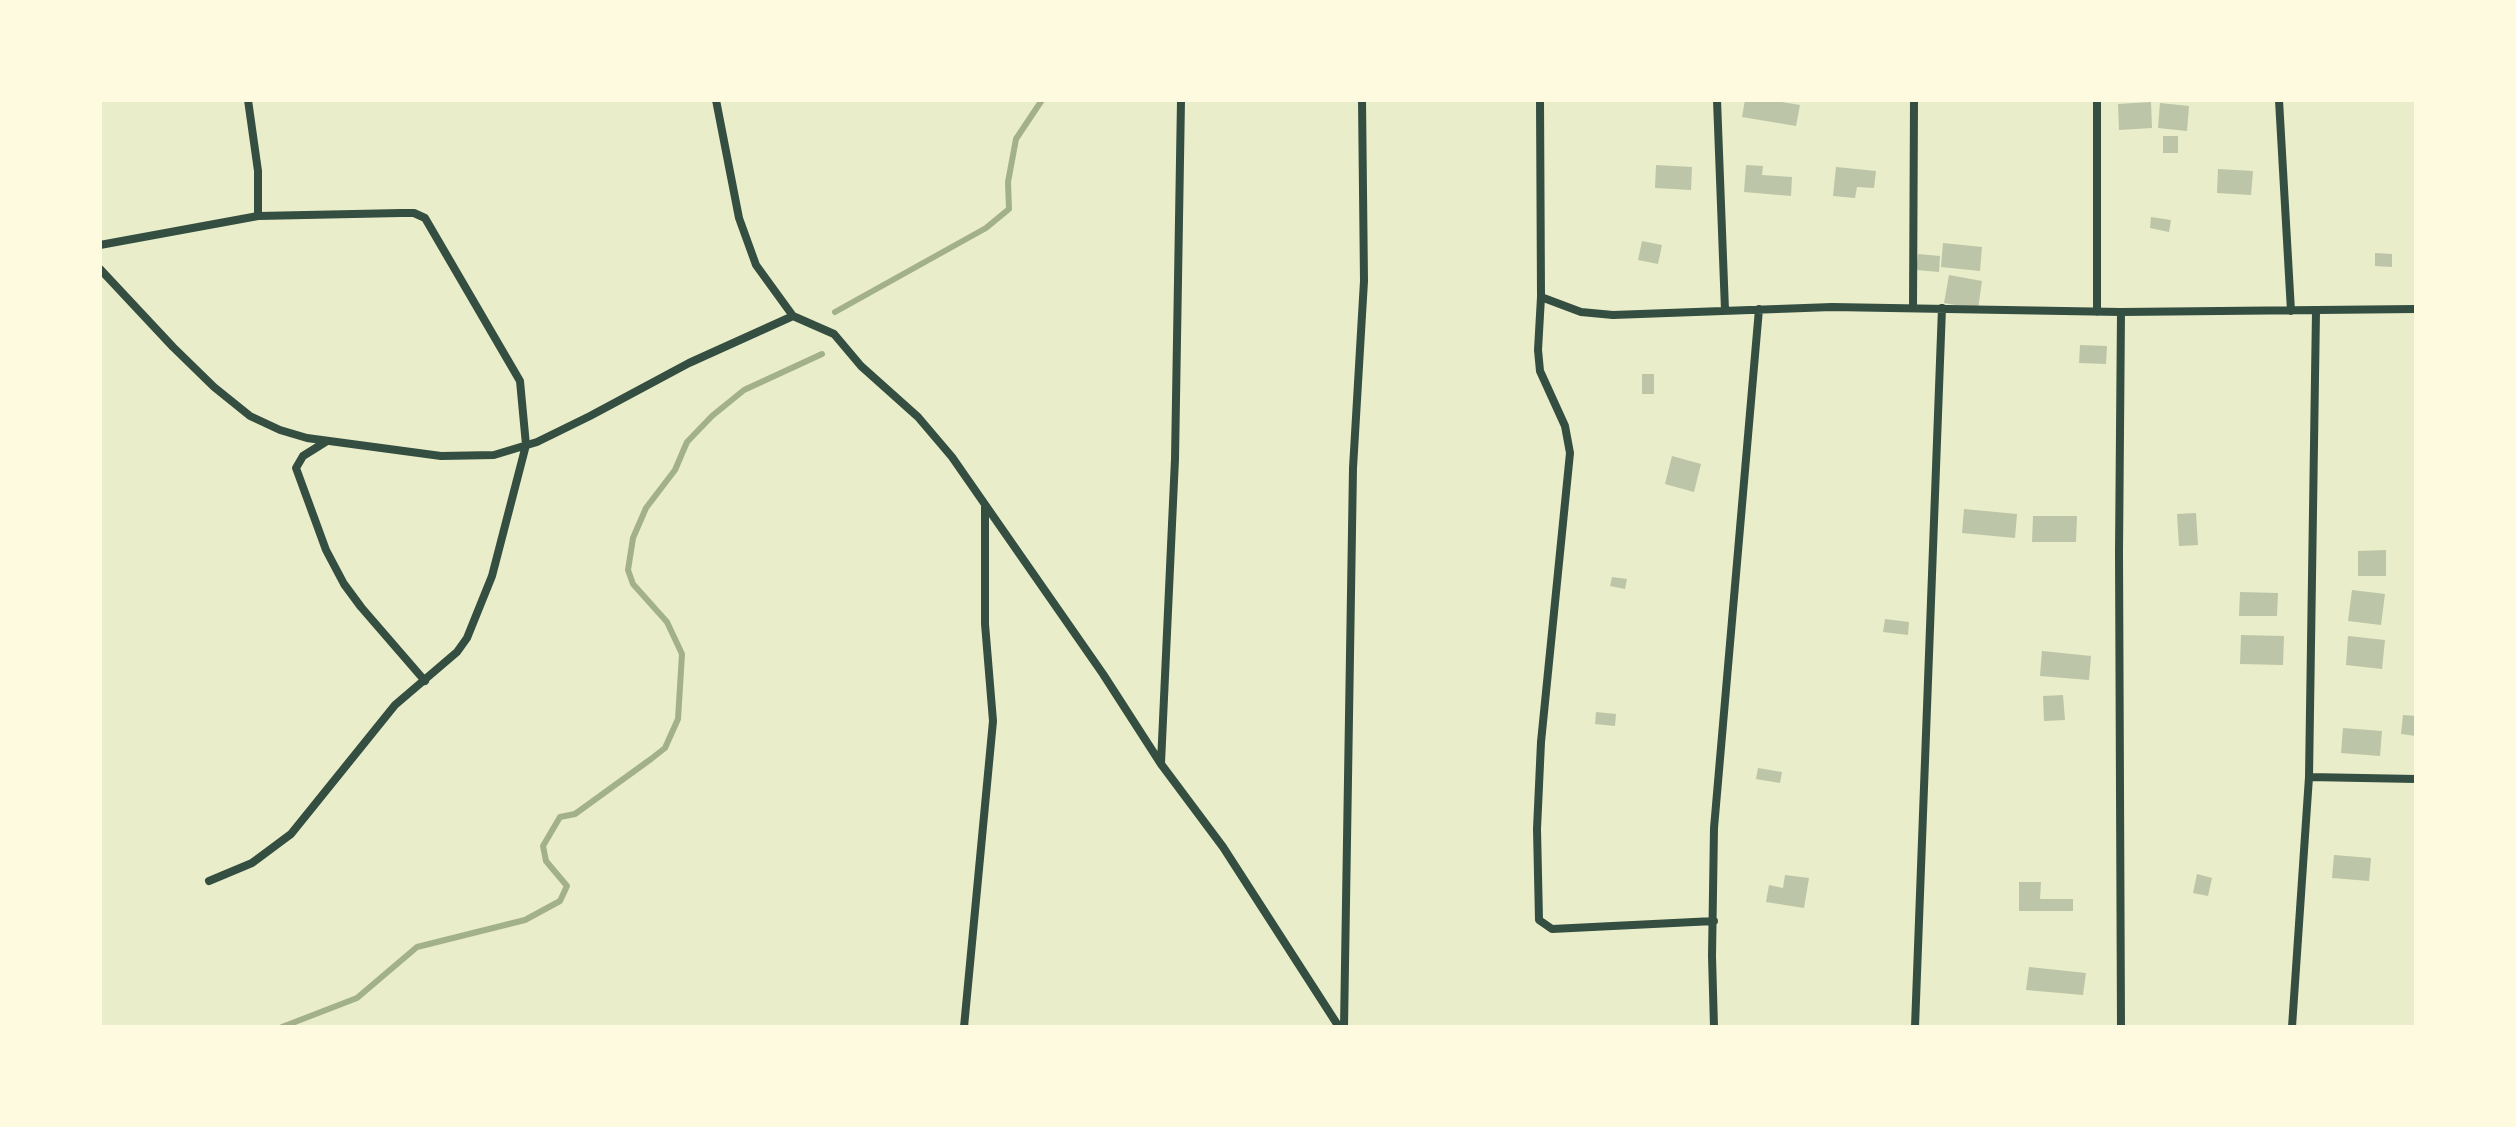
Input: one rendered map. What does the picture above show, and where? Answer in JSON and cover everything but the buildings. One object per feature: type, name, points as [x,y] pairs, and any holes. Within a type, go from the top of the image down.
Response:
[{"type":"street","points":[[248,100],[258,171],[258,216]]},
{"type":"street","points":[[716,100],[739,218],[756,265],[793,316],[834,334],[861,366],[918,417],[952,457],[1103,674],[1161,764],[1223,847],[1342,1027]]},
{"type":"street","points":[[1161,764],[1175,459],[1181,100]]},
{"type":"street","points":[[1342,1027],[1350,778],[1351,541],[1364,281],[1362,100]]},
{"type":"street","points":[[1540,100],[1541,297],[1538,350],[1540,371],[1565,426],[1570,453],[1541,742],[1537,829],[1539,920],[1542,925],[1552,929],[1714,921]]},
{"type":"street","points":[[1717,100],[1725,310]]},
{"type":"street","points":[[1913,307],[1914,100]]},
{"type":"street","points":[[2097,100],[2097,312]]},
{"type":"street","points":[[2279,100],[2291,311]]},
{"type":"street","points":[[100,245],[258,216],[414,213],[425,218],[520,381],[526,445],[492,576],[478,616],[457,652],[395,705],[291,834],[252,863],[209,881]]},
{"type":"street","points":[[100,269],[173,347],[214,387],[250,416],[280,430],[441,456],[494,455],[526,445],[590,416],[689,363],[793,316]]},
{"type":"street","points":[[1541,297],[1563,307],[1599,314],[1913,307],[2097,312],[2416,309]]},
{"type":"street","points":[[1915,1027],[1942,308]]},
{"type":"street","points":[[1714,1027],[1714,828],[1759,309]]},
{"type":"street","points":[[2292,1027],[2309,777],[2316,311]]},
{"type":"street","points":[[2121,312],[2121,1027]]},
{"type":"street","points":[[328,440],[303,456],[296,468],[326,550],[344,584],[361,607],[425,681]]},
{"type":"street","points":[[964,1027],[993,721],[985,624],[985,506]]},
{"type":"street","points":[[2309,777],[2416,779]]},
{"type":"waterway","points":[[835,312],[986,228],[1009,209],[1008,182],[1016,139],[1042,100]]},
{"type":"waterway","points":[[282,1027],[357,998],[417,947],[525,920],[560,901],[567,886],[546,861],[543,846],[560,817],[575,814],[665,748],[678,719],[682,654],[667,622],[633,584],[628,570],[633,538],[646,508],[675,470],[687,442],[712,416],[744,390],[822,354]]}]
